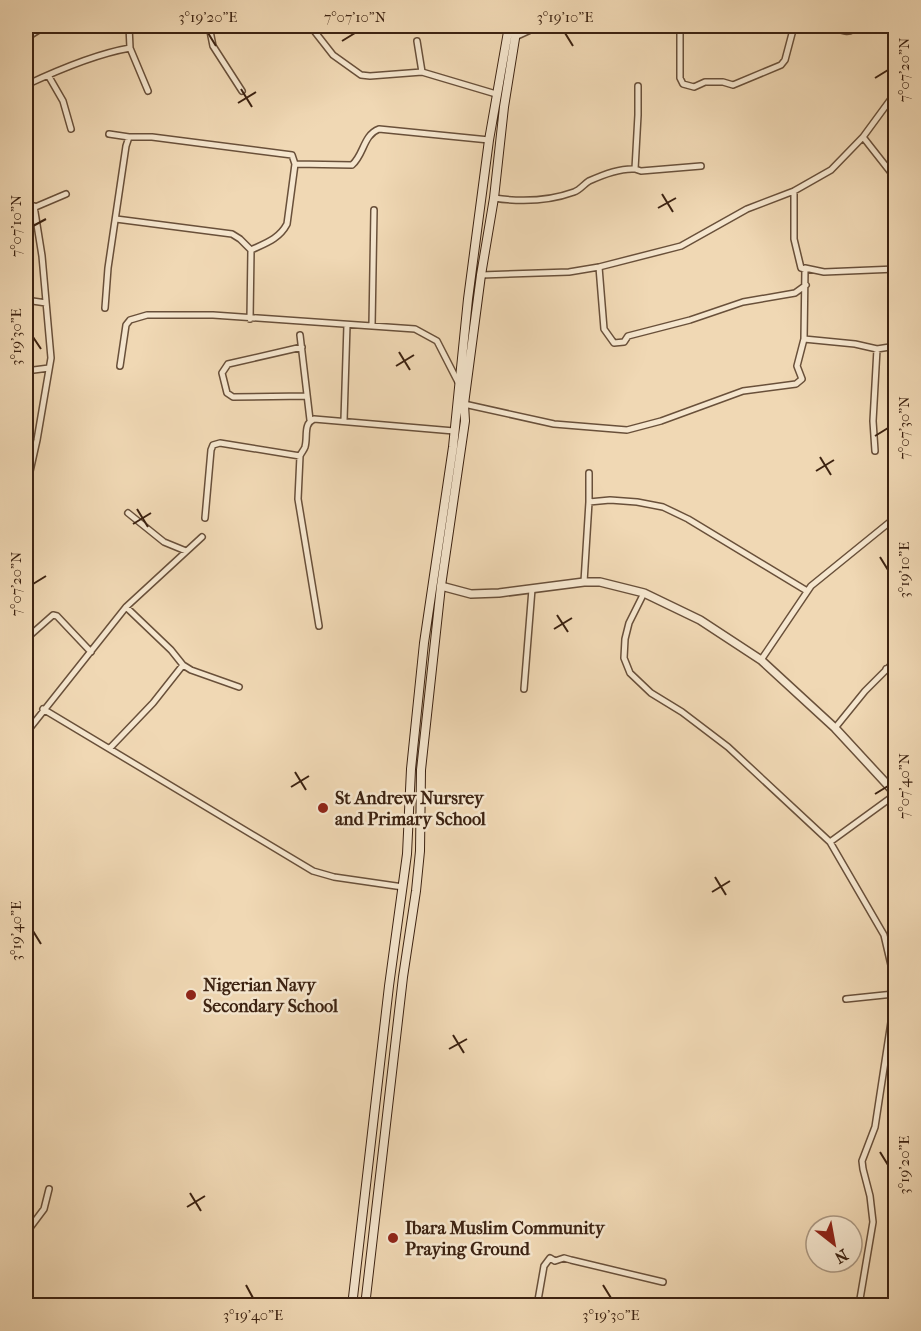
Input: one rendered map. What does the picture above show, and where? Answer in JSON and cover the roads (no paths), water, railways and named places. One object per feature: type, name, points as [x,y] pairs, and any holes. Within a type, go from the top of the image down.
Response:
[{"type":"main road","points":[[365,1305],[403,977],[416,891],[421,822],[421,770],[451,486],[458,382],[489,140],[509,26]]},
{"type":"main road","points":[[352,1305],[389,986],[407,854],[411,769],[424,643],[451,486],[465,421],[464,404],[517,26]]},
{"type":"main road","points":[[411,769],[421,770]]},
{"type":"street","points":[[26,38],[45,26]]},
{"type":"street","points":[[129,26],[130,48],[148,91]]},
{"type":"street","points":[[209,26],[213,46],[242,91]]},
{"type":"street","points":[[515,37],[540,26]]},
{"type":"street","points":[[680,26],[680,78],[683,84],[694,87],[705,82],[723,82],[733,85],[781,65],[794,26]]},
{"type":"street","points":[[828,26],[849,32],[857,26]]},
{"type":"street","points":[[315,32],[333,55],[361,75],[422,72],[496,94]]},
{"type":"street","points":[[417,41],[422,72]]},
{"type":"street","points":[[26,85],[116,50],[130,48]]},
{"type":"street","points":[[48,75],[63,101],[70,129]]},
{"type":"street","points":[[635,169],[638,86]]},
{"type":"street","points":[[481,275],[546,274],[599,267],[681,246],[747,209],[795,190],[831,170],[863,137],[896,92]]},
{"type":"street","points":[[295,164],[352,165],[370,135],[379,129],[489,140]]},
{"type":"street","points":[[109,134],[152,137],[292,155],[295,164],[287,224],[274,239],[251,250]]},
{"type":"street","points":[[105,308],[108,268],[129,137]]},
{"type":"street","points":[[863,137],[896,179]]},
{"type":"street","points":[[494,198],[518,202],[554,197],[576,192],[588,182],[618,171],[702,166]]},
{"type":"street","points":[[795,190],[794,239],[801,268]]},
{"type":"street","points":[[26,211],[66,194]]},
{"type":"street","points":[[26,489],[51,358],[42,256],[34,206]]},
{"type":"street","points":[[372,326],[374,210]]},
{"type":"street","points":[[116,219],[232,234],[240,239],[251,250],[250,319]]},
{"type":"street","points":[[599,267],[604,328],[614,343],[624,342],[628,336],[690,320],[743,302],[795,293],[806,285]]},
{"type":"street","points":[[801,268],[824,272],[896,269]]},
{"type":"street","points":[[464,404],[554,424],[627,430],[661,421],[743,391],[796,384],[802,379],[797,366],[804,339],[806,269],[801,268]]},
{"type":"street","points":[[26,300],[46,303]]},
{"type":"street","points":[[120,366],[126,325],[130,320],[147,315],[213,315],[415,329],[437,341],[458,382]]},
{"type":"street","points":[[344,420],[347,325]]},
{"type":"street","points":[[300,335],[310,420],[307,425],[305,447],[300,456],[298,499],[319,626]]},
{"type":"street","points":[[804,339],[855,344],[877,349],[896,346]]},
{"type":"street","points":[[302,347],[228,364],[222,373],[227,393],[232,397],[307,396]]},
{"type":"street","points":[[875,451],[873,421],[877,349]]},
{"type":"street","points":[[26,371],[49,368]]},
{"type":"street","points":[[310,420],[323,418],[454,432]]},
{"type":"street","points":[[205,518],[210,450],[213,445],[220,443],[300,456]]},
{"type":"street","points":[[584,582],[590,502],[589,473]]},
{"type":"street","points":[[590,502],[628,502],[663,507],[688,519],[807,591]]},
{"type":"street","points":[[128,513],[164,542],[186,550]]},
{"type":"street","points":[[761,660],[807,591],[896,517]]},
{"type":"street","points":[[26,733],[126,607],[202,537]]},
{"type":"street","points":[[441,586],[471,594],[584,582],[615,585],[644,593],[700,620],[761,660],[835,728],[896,794],[830,842]]},
{"type":"street","points":[[524,689],[532,589]]},
{"type":"street","points":[[644,593],[629,623],[625,639],[624,658],[630,673],[651,693],[682,712],[728,747],[830,842],[884,935],[895,995],[874,1127],[862,1161],[873,1222],[860,1299]]},
{"type":"street","points":[[126,607],[190,670],[239,687]]},
{"type":"street","points":[[27,638],[53,615],[57,616],[91,652]]},
{"type":"street","points":[[835,728],[865,691],[896,660]]},
{"type":"street","points":[[110,748],[153,703],[183,665]]},
{"type":"street","points":[[886,669],[896,675]]},
{"type":"street","points":[[43,709],[313,871],[334,877],[403,887]]},
{"type":"street","points":[[846,999],[895,995]]},
{"type":"street","points":[[26,1233],[33,1227],[44,1209],[49,1189]]},
{"type":"street","points":[[537,1305],[544,1266],[550,1258],[555,1261],[564,1258],[663,1282]]},
{"type":"place","name":"St Andrew Nursrey and Primary School","points":[[323,808]]},
{"type":"place","name":"Nigerian Navy Secondary School","points":[[191,995]]},
{"type":"place","name":"Ibara Muslim Community Praying Ground","points":[[393,1238]]}]
